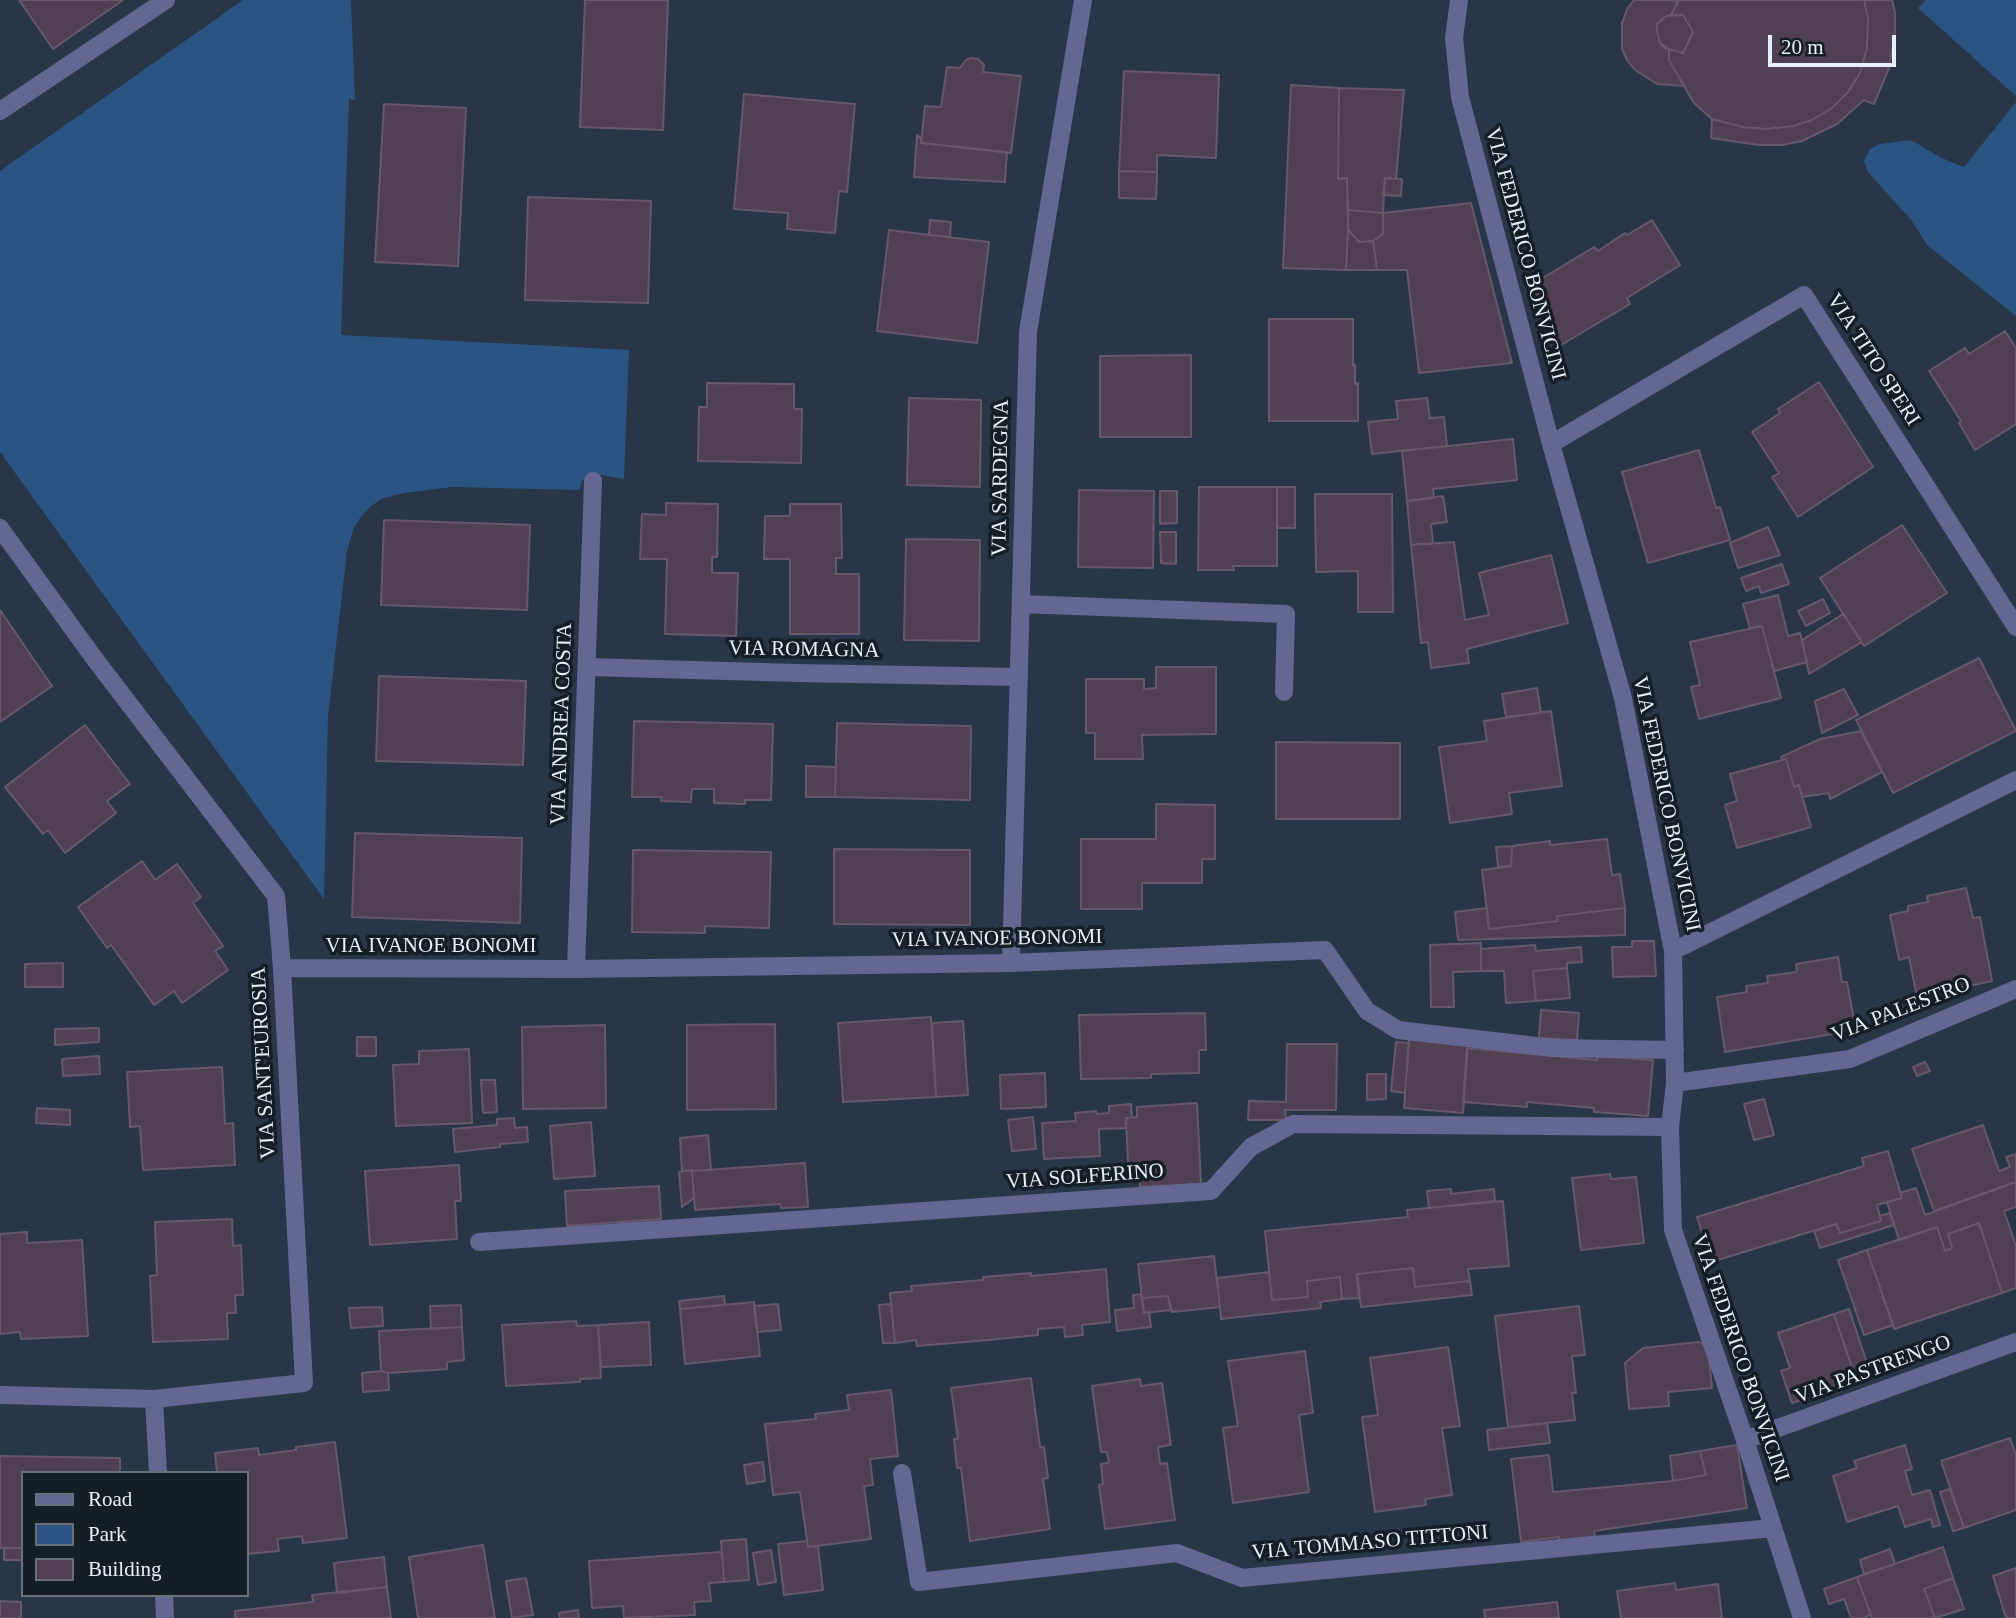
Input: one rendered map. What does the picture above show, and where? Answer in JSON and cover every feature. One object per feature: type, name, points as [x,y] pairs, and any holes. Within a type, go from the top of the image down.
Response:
[{"type":"street","points":[[0,111],[166,0]]},
{"type":"street","name":"VIA SARDEGNA","points":[[1011,962],[1028,332],[1083,0]]},
{"type":"street","name":"VIA FEDERICO BONVICINI","points":[[1460,0],[1454,38],[1460,97],[1551,444],[1623,698],[1673,951],[1675,1083],[1670,1127],[1673,1230],[1802,1618]]},
{"type":"street","name":"VIA TITO SPERI","points":[[1551,444],[1804,295],[2016,627]]},
{"type":"street","name":"VIA ANDREA COSTA","points":[[576,969],[593,481]]},
{"type":"street","name":"VIA SANT'EUROSIA","points":[[0,528],[94,658],[276,896],[304,1383],[153,1399],[0,1395]]},
{"type":"street","points":[[1021,604],[1286,614],[1284,692]]},
{"type":"street","name":"VIA ROMAGNA","points":[[588,667],[1019,677]]},
{"type":"street","points":[[1673,951],[2016,780]]},
{"type":"street","name":"VIA IVANOE BONOMI","points":[[282,968],[576,969],[1011,962],[1325,950],[1367,1011],[1398,1030],[1554,1048],[1675,1050]]},
{"type":"street","name":"VIA PALESTRO","points":[[1675,1083],[1850,1059],[2016,989]]},
{"type":"street","name":"VIA SOLFERINO","points":[[479,1242],[1211,1191],[1251,1147],[1293,1124],[1670,1127]]},
{"type":"street","name":"VIA PASTRENGO","points":[[1745,1440],[2016,1342]]},
{"type":"street","points":[[153,1399],[158,1471]]},
{"type":"street","name":"VIA TOMMASO TITTONI","points":[[902,1474],[919,1582],[1177,1553],[1242,1578],[1773,1528]]},
{"type":"street","points":[[164,1597],[165,1618]]},
{"type":"green space","points":[[243,0],[351,0],[355,100],[349,99],[341,335],[629,350],[624,479],[590,475],[582,481],[579,490],[452,487],[404,493],[381,499],[360,518],[353,530],[347,551],[328,716],[324,899],[0,452],[0,171]]},
{"type":"green space","points":[[1926,0],[2016,0],[2016,96],[1918,8]]},
{"type":"green space","points":[[2016,102],[2016,316],[1927,245],[1912,221],[1868,172],[1864,161],[1870,149],[1880,144],[1911,140],[1964,167]]},
{"type":"building","points":[[19,0],[123,0],[53,49]]},
{"type":"building","points":[[585,0],[668,0],[663,130],[580,127]]},
{"type":"building","points":[[1634,0],[1676,0],[1677,4],[1671,15],[1657,24],[1657,31],[1660,43],[1669,49],[1669,60],[1684,86],[1657,84],[1635,70],[1627,60],[1622,49],[1622,23]]},
{"type":"building","points":[[1679,0],[1864,0],[1868,18],[1867,47],[1860,73],[1848,92],[1832,108],[1812,120],[1793,126],[1766,129],[1743,127],[1712,119],[1694,103],[1669,60],[1669,49],[1683,53],[1693,32],[1683,15],[1671,15]]},
{"type":"building","points":[[1864,0],[1892,0],[1895,12],[1895,32],[1889,68],[1874,104],[1864,100],[1837,124],[1802,141],[1782,145],[1759,145],[1711,138],[1712,119],[1743,127],[1766,129],[1793,126],[1812,120],[1832,108],[1848,92],[1860,73],[1867,47],[1868,18]]},
{"type":"building","points":[[1683,15],[1693,32],[1683,53],[1665,48],[1660,43],[1657,24],[1666,16]]},
{"type":"building","points":[[971,58],[978,59],[984,65],[983,72],[1021,76],[1011,153],[921,143],[925,106],[941,107],[947,67],[960,68]]},
{"type":"building","points":[[1124,71],[1219,75],[1216,158],[1157,155],[1157,172],[1119,171]]},
{"type":"building","points":[[1291,85],[1339,88],[1338,179],[1347,178],[1346,270],[1283,268]]},
{"type":"building","points":[[1339,88],[1404,90],[1396,179],[1385,178],[1383,213],[1348,210],[1347,178],[1338,179]]},
{"type":"building","points":[[744,94],[855,104],[847,192],[839,191],[835,233],[787,229],[788,213],[734,209]]},
{"type":"building","points":[[384,104],[466,108],[458,266],[375,262]]},
{"type":"building","points":[[917,135],[921,138],[921,143],[1007,152],[1005,182],[914,177]]},
{"type":"building","points":[[1119,171],[1157,172],[1156,199],[1119,198]]},
{"type":"building","points":[[1385,178],[1402,179],[1401,196],[1383,195]]},
{"type":"building","points":[[528,197],[651,201],[648,303],[525,300]]},
{"type":"building","points":[[1471,203],[1512,363],[1419,373],[1407,270],[1377,270],[1373,241],[1383,234],[1383,213]]},
{"type":"building","points":[[1348,210],[1383,213],[1383,234],[1373,241],[1359,242],[1348,229]]},
{"type":"building","points":[[930,220],[951,222],[950,237],[929,235]]},
{"type":"building","points":[[1652,220],[1680,265],[1627,298],[1630,304],[1556,348],[1533,284],[1594,247],[1598,251],[1625,233],[1627,235]]},
{"type":"building","points":[[1348,229],[1359,242],[1373,241],[1377,270],[1346,270]]},
{"type":"building","points":[[889,230],[989,242],[977,343],[877,331]]},
{"type":"building","points":[[1269,319],[1353,319],[1353,365],[1355,384],[1358,383],[1358,421],[1269,421]]},
{"type":"building","points":[[2005,331],[2016,348],[2016,424],[1975,450],[1959,423],[1961,421],[1929,371],[1965,348],[1969,354]]},
{"type":"building","points":[[1191,355],[1191,437],[1100,437],[1100,356]]},
{"type":"building","points":[[1819,382],[1873,467],[1798,517],[1772,477],[1779,473],[1752,432],[1780,413],[1778,409]]},
{"type":"building","points":[[707,383],[794,384],[794,409],[802,409],[801,463],[698,461],[699,407],[707,407]]},
{"type":"building","points":[[909,398],[981,400],[980,487],[907,485]]},
{"type":"building","points":[[1427,398],[1430,418],[1444,417],[1447,446],[1372,454],[1368,422],[1398,419],[1396,401]]},
{"type":"building","points":[[1513,439],[1517,480],[1433,489],[1434,498],[1407,501],[1402,451]]},
{"type":"building","points":[[1699,450],[1716,508],[1720,507],[1730,540],[1648,563],[1622,472]]},
{"type":"building","points":[[1199,487],[1277,487],[1277,566],[1233,566],[1234,570],[1198,570]]},
{"type":"building","points":[[1277,487],[1295,487],[1295,528],[1277,528]]},
{"type":"building","points":[[1079,490],[1154,491],[1153,568],[1078,567]]},
{"type":"building","points":[[1160,491],[1177,491],[1177,523],[1160,524]]},
{"type":"building","points":[[1315,494],[1392,494],[1393,612],[1358,612],[1358,571],[1316,572]]},
{"type":"building","points":[[1443,496],[1447,522],[1431,524],[1433,543],[1411,545],[1407,501]]},
{"type":"building","points":[[666,503],[718,504],[717,557],[712,557],[712,573],[738,573],[736,636],[665,634],[667,559],[640,559],[642,514],[666,515]]},
{"type":"building","points":[[790,504],[841,504],[842,558],[836,558],[836,574],[859,574],[859,634],[790,634],[790,559],[764,559],[765,516],[790,516]]},
{"type":"building","points":[[384,520],[530,525],[527,610],[381,605]]},
{"type":"building","points":[[1902,525],[1947,593],[1864,646],[1820,578]]},
{"type":"building","points":[[1768,527],[1780,555],[1738,568],[1730,543]]},
{"type":"building","points":[[1160,532],[1176,532],[1176,564],[1161,563]]},
{"type":"building","points":[[906,539],[980,540],[979,641],[904,640]]},
{"type":"building","points":[[1454,542],[1465,620],[1489,615],[1479,573],[1551,555],[1568,623],[1467,649],[1469,663],[1431,668],[1428,642],[1421,643],[1411,545]]},
{"type":"building","points":[[1782,564],[1789,584],[1761,593],[1759,586],[1746,591],[1741,578]]},
{"type":"building","points":[[1778,595],[1788,636],[1800,633],[1807,662],[1774,671],[1762,626],[1750,628],[1743,604]]},
{"type":"building","points":[[1823,599],[1830,613],[1806,626],[1798,611]]},
{"type":"building","points":[[0,610],[52,686],[0,722]]},
{"type":"building","points":[[1843,614],[1862,642],[1809,674],[1802,640]]},
{"type":"building","points":[[1762,626],[1781,698],[1699,719],[1691,687],[1700,685],[1690,642]]},
{"type":"building","points":[[1979,658],[2016,731],[1893,793],[1856,720]]},
{"type":"building","points":[[1156,667],[1216,667],[1216,734],[1142,735],[1143,759],[1095,759],[1095,733],[1086,733],[1086,679],[1144,679],[1144,689],[1156,688]]},
{"type":"building","points":[[379,676],[526,681],[523,765],[376,761]]},
{"type":"building","points":[[1537,688],[1541,713],[1506,717],[1502,694]]},
{"type":"building","points":[[1844,689],[1858,715],[1822,733],[1815,701]]},
{"type":"building","points":[[1551,711],[1562,786],[1509,793],[1512,814],[1450,823],[1439,747],[1487,741],[1484,721]]},
{"type":"building","points":[[634,721],[773,724],[771,800],[745,800],[745,804],[714,803],[714,789],[692,789],[691,802],[661,801],[662,797],[632,797]]},
{"type":"building","points":[[837,723],[971,726],[970,800],[835,797]]},
{"type":"building","points":[[85,725],[130,784],[107,801],[116,813],[65,853],[48,830],[43,834],[5,787]]},
{"type":"building","points":[[1861,731],[1882,772],[1830,799],[1829,793],[1802,797],[1799,785],[1794,787],[1786,759],[1782,760],[1781,757],[1820,739]]},
{"type":"building","points":[[1276,742],[1400,743],[1400,819],[1276,819]]},
{"type":"building","points":[[1786,759],[1794,787],[1799,785],[1811,827],[1737,848],[1725,805],[1737,801],[1730,774]]},
{"type":"building","points":[[806,766],[836,767],[835,797],[806,797]]},
{"type":"building","points":[[1156,804],[1215,805],[1215,859],[1202,859],[1202,883],[1142,883],[1142,909],[1081,909],[1081,839],[1156,839]]},
{"type":"building","points":[[355,833],[522,838],[520,923],[352,917]]},
{"type":"building","points":[[1607,839],[1612,875],[1620,874],[1625,908],[1557,916],[1558,921],[1489,929],[1482,870],[1511,866],[1512,846],[1550,841],[1550,845]]},
{"type":"building","points":[[1512,846],[1511,866],[1498,867],[1496,847]]},
{"type":"building","points":[[834,849],[970,850],[970,925],[834,924]]},
{"type":"building","points":[[633,850],[771,852],[769,928],[705,926],[705,933],[632,932]]},
{"type":"building","points":[[142,861],[155,880],[177,864],[201,897],[193,903],[223,946],[215,951],[228,970],[182,1003],[174,991],[154,1005],[111,945],[107,948],[78,907]]},
{"type":"building","points":[[1966,888],[1973,918],[1980,917],[1992,981],[1917,997],[1909,957],[1899,960],[1890,915],[1908,911],[1908,906],[1928,902],[1927,896]]},
{"type":"building","points":[[1487,908],[1489,929],[1558,921],[1557,916],[1625,908],[1625,935],[1458,940],[1455,912]]},
{"type":"building","points":[[1632,941],[1654,941],[1656,976],[1613,977],[1612,947],[1632,947]]},
{"type":"building","points":[[1481,943],[1481,971],[1453,972],[1454,1007],[1431,1007],[1430,945]]},
{"type":"building","points":[[1535,945],[1536,951],[1581,947],[1582,962],[1567,963],[1567,968],[1533,971],[1536,1001],[1506,1003],[1504,971],[1481,971],[1481,949]]},
{"type":"building","points":[[1838,957],[1842,982],[1847,982],[1855,1026],[1833,1029],[1833,1034],[1725,1052],[1717,997],[1747,992],[1746,986],[1768,983],[1767,976],[1797,972],[1796,964]]},
{"type":"building","points":[[63,963],[63,987],[25,987],[25,964]]},
{"type":"building","points":[[1567,968],[1570,998],[1536,1001],[1533,971]]},
{"type":"building","points":[[1541,1010],[1579,1013],[1577,1040],[1539,1038]]},
{"type":"building","points":[[1205,1013],[1206,1050],[1199,1050],[1199,1073],[1151,1074],[1151,1078],[1081,1079],[1079,1015]]},
{"type":"building","points":[[931,1017],[936,1097],[843,1102],[838,1023]]},
{"type":"building","points":[[963,1021],[968,1095],[936,1097],[932,1023]]},
{"type":"building","points":[[775,1024],[776,1109],[687,1110],[687,1025]]},
{"type":"building","points":[[605,1025],[606,1108],[523,1109],[522,1027]]},
{"type":"building","points":[[99,1028],[99,1042],[55,1045],[55,1029]]},
{"type":"building","points":[[357,1037],[376,1037],[376,1056],[357,1056]]},
{"type":"building","points":[[1409,1038],[1468,1042],[1463,1113],[1404,1108]]},
{"type":"building","points":[[1396,1042],[1409,1043],[1405,1093],[1391,1091]]},
{"type":"building","points":[[1287,1044],[1337,1044],[1336,1110],[1285,1110],[1286,1120],[1248,1120],[1249,1101],[1286,1102]]},
{"type":"building","points":[[1467,1048],[1597,1060],[1597,1056],[1653,1060],[1648,1116],[1594,1112],[1594,1108],[1527,1102],[1527,1107],[1463,1102]]},
{"type":"building","points":[[469,1049],[472,1123],[396,1126],[393,1065],[419,1064],[419,1051]]},
{"type":"building","points":[[99,1056],[100,1074],[63,1076],[62,1059]]},
{"type":"building","points":[[1925,1062],[1930,1071],[1917,1076],[1913,1067]]},
{"type":"building","points":[[222,1067],[225,1124],[233,1123],[235,1165],[143,1170],[140,1126],[130,1127],[127,1072]]},
{"type":"building","points":[[1045,1073],[1046,1107],[1001,1109],[1000,1075]]},
{"type":"building","points":[[1367,1074],[1386,1074],[1386,1099],[1367,1100]]},
{"type":"building","points":[[481,1080],[495,1080],[497,1112],[483,1113]]},
{"type":"building","points":[[1764,1099],[1774,1135],[1754,1140],[1744,1104]]},
{"type":"building","points":[[1197,1103],[1201,1184],[1140,1187],[1139,1162],[1128,1163],[1126,1118],[1137,1117],[1137,1107]]},
{"type":"building","points":[[1131,1104],[1132,1118],[1126,1118],[1126,1128],[1099,1129],[1100,1156],[1044,1159],[1042,1123],[1076,1121],[1075,1113],[1109,1113],[1109,1106]]},
{"type":"building","points":[[37,1108],[70,1110],[70,1125],[36,1123]]},
{"type":"building","points":[[1033,1117],[1036,1149],[1012,1151],[1008,1120]]},
{"type":"building","points":[[514,1118],[515,1128],[527,1127],[528,1142],[455,1152],[453,1129],[497,1125],[497,1119]]},
{"type":"building","points":[[591,1122],[595,1176],[554,1179],[550,1126]]},
{"type":"building","points":[[1983,1125],[1999,1171],[2010,1167],[2006,1157],[2016,1154],[2016,1182],[1934,1211],[1912,1149]]},
{"type":"building","points":[[708,1135],[711,1170],[682,1171],[680,1138]]},
{"type":"building","points":[[1888,1151],[1902,1198],[1877,1205],[1881,1221],[1840,1233],[1836,1224],[1711,1262],[1697,1217],[1864,1166],[1862,1158]]},
{"type":"building","points":[[805,1163],[808,1207],[781,1208],[780,1204],[695,1210],[692,1171]]},
{"type":"building","points":[[459,1165],[461,1201],[455,1201],[457,1239],[370,1245],[365,1171]]},
{"type":"building","points":[[692,1170],[694,1198],[682,1207],[679,1172]]},
{"type":"building","points":[[1610,1174],[1611,1179],[1636,1177],[1644,1243],[1581,1250],[1572,1178]]},
{"type":"building","points":[[2016,1182],[2016,1207],[2004,1211],[2016,1246],[2016,1288],[2002,1293],[1979,1223],[1948,1234],[1952,1248],[1945,1251],[1937,1227],[1899,1240],[1887,1202],[1902,1198],[1900,1193],[1916,1188],[1925,1215]]},
{"type":"building","points":[[659,1186],[661,1219],[567,1226],[565,1191]]},
{"type":"building","points":[[1451,1189],[1451,1194],[1494,1189],[1495,1201],[1429,1208],[1427,1191]]},
{"type":"building","points":[[1503,1201],[1509,1266],[1468,1269],[1470,1281],[1415,1287],[1413,1268],[1357,1274],[1359,1298],[1342,1299],[1340,1277],[1307,1281],[1308,1297],[1272,1300],[1265,1231],[1408,1217],[1407,1210]]},
{"type":"building","points":[[1890,1213],[1894,1225],[1820,1248],[1814,1231],[1836,1224],[1840,1233],[1881,1221],[1880,1216]]},
{"type":"building","points":[[232,1219],[233,1246],[241,1245],[243,1295],[235,1295],[236,1313],[227,1313],[228,1339],[153,1342],[150,1276],[157,1275],[155,1222]]},
{"type":"building","points":[[1979,1223],[2002,1293],[1894,1329],[1867,1250],[1937,1227],[1945,1251],[1952,1248],[1948,1234]]},
{"type":"building","points":[[27,1232],[27,1243],[82,1240],[88,1336],[21,1339],[20,1332],[0,1334],[0,1234]]},
{"type":"building","points":[[1867,1250],[1893,1325],[1864,1335],[1838,1260]]},
{"type":"building","points":[[1214,1256],[1220,1307],[1172,1312],[1168,1296],[1142,1298],[1138,1264]]},
{"type":"building","points":[[1413,1268],[1415,1287],[1470,1281],[1472,1295],[1361,1307],[1357,1274]]},
{"type":"building","points":[[1106,1269],[1110,1322],[1082,1325],[1083,1335],[1065,1337],[1064,1327],[1038,1329],[1038,1335],[989,1340],[917,1346],[916,1340],[895,1343],[890,1293],[912,1291],[911,1286],[983,1280],[983,1277],[1031,1273],[1031,1276]]},
{"type":"building","points":[[1269,1272],[1272,1300],[1308,1297],[1307,1281],[1340,1277],[1342,1299],[1320,1302],[1321,1308],[1221,1319],[1217,1278]]},
{"type":"building","points":[[1141,1294],[1144,1313],[1149,1312],[1151,1327],[1117,1331],[1115,1310],[1134,1308],[1133,1295]]},
{"type":"building","points":[[724,1296],[725,1305],[680,1309],[679,1301]]},
{"type":"building","points":[[1168,1296],[1171,1310],[1144,1313],[1142,1298]]},
{"type":"building","points":[[754,1302],[760,1356],[685,1364],[680,1309]]},
{"type":"building","points":[[778,1304],[781,1330],[757,1332],[754,1306]]},
{"type":"building","points":[[891,1304],[895,1343],[883,1343],[879,1305]]},
{"type":"building","points":[[461,1305],[462,1327],[431,1329],[430,1306]]},
{"type":"building","points":[[1579,1306],[1585,1355],[1572,1356],[1576,1393],[1572,1393],[1575,1420],[1508,1427],[1495,1316]]},
{"type":"building","points":[[382,1307],[383,1326],[351,1328],[349,1308]]},
{"type":"building","points":[[1849,1309],[1868,1366],[1853,1371],[1834,1314]]},
{"type":"building","points":[[1834,1314],[1857,1382],[1792,1403],[1781,1371],[1790,1368],[1778,1333]]},
{"type":"building","points":[[576,1321],[577,1326],[598,1325],[601,1378],[580,1379],[580,1382],[506,1386],[502,1325]]},
{"type":"building","points":[[649,1322],[651,1365],[601,1367],[598,1325]]},
{"type":"building","points":[[462,1327],[464,1360],[447,1362],[447,1369],[388,1373],[381,1371],[379,1331]]},
{"type":"building","points":[[1699,1342],[1708,1347],[1712,1388],[1668,1392],[1669,1406],[1629,1409],[1625,1363],[1643,1348]]},
{"type":"building","points":[[1448,1347],[1460,1426],[1442,1428],[1452,1495],[1425,1499],[1426,1505],[1375,1512],[1362,1417],[1378,1415],[1370,1358]]},
{"type":"building","points":[[1305,1351],[1313,1413],[1299,1415],[1309,1492],[1233,1503],[1223,1428],[1238,1426],[1228,1361]]},
{"type":"building","points":[[362,1373],[388,1373],[389,1390],[363,1392]]},
{"type":"building","points":[[1031,1378],[1040,1447],[1044,1447],[1048,1478],[1043,1479],[1050,1529],[970,1541],[961,1468],[957,1468],[954,1439],[958,1439],[951,1388]]},
{"type":"building","points":[[1140,1379],[1141,1386],[1162,1383],[1171,1445],[1158,1447],[1160,1464],[1167,1463],[1175,1520],[1105,1529],[1099,1485],[1103,1484],[1101,1464],[1109,1463],[1107,1452],[1101,1452],[1092,1386]]},
{"type":"building","points":[[891,1390],[898,1456],[870,1459],[873,1485],[864,1486],[871,1539],[808,1547],[800,1492],[773,1495],[765,1424],[816,1419],[815,1414],[849,1410],[847,1395]]},
{"type":"building","points":[[1547,1423],[1550,1443],[1489,1450],[1487,1430]]},
{"type":"building","points":[[2010,1438],[2016,1455],[2016,1510],[1964,1528],[1941,1461]]},
{"type":"building","points":[[335,1442],[347,1538],[303,1543],[302,1536],[277,1539],[279,1551],[248,1554],[248,1471],[217,1471],[215,1453],[258,1448],[259,1455],[296,1450],[296,1447]]},
{"type":"building","points":[[1737,1445],[1747,1508],[1594,1531],[1595,1538],[1560,1544],[1559,1537],[1521,1542],[1511,1459],[1549,1455],[1553,1492],[1673,1481],[1706,1475],[1700,1451]]},
{"type":"building","points":[[1905,1445],[1912,1469],[1905,1471],[1912,1495],[1930,1490],[1940,1525],[1933,1527],[1931,1519],[1905,1527],[1898,1506],[1847,1522],[1833,1476],[1857,1468],[1854,1461]]},
{"type":"building","points":[[1700,1451],[1706,1475],[1673,1481],[1670,1456]]},
{"type":"building","points":[[0,1456],[120,1458],[120,1471],[21,1471],[21,1548],[0,1548]]},
{"type":"building","points":[[763,1462],[765,1481],[747,1484],[744,1465]]},
{"type":"building","points":[[1950,1489],[1964,1528],[1953,1531],[1940,1492]]},
{"type":"building","points":[[746,1539],[749,1580],[724,1582],[721,1541]]},
{"type":"building","points":[[807,1541],[808,1547],[818,1546],[823,1590],[784,1595],[778,1544]]},
{"type":"building","points":[[483,1545],[495,1618],[418,1618],[409,1557]]},
{"type":"building","points":[[1943,1547],[1953,1578],[1924,1589],[1935,1618],[1872,1618],[1857,1577]]},
{"type":"building","points":[[4,1548],[21,1548],[21,1560],[4,1560]]},
{"type":"building","points":[[1890,1549],[1895,1564],[1864,1574],[1860,1560]]},
{"type":"building","points":[[771,1550],[776,1582],[758,1585],[753,1553]]},
{"type":"building","points":[[722,1552],[724,1582],[709,1583],[711,1601],[694,1602],[695,1615],[624,1618],[623,1606],[592,1608],[589,1561]]},
{"type":"building","points":[[384,1557],[387,1587],[337,1593],[334,1563]]},
{"type":"building","points":[[2016,1568],[2016,1618],[2006,1618],[1993,1576]]},
{"type":"building","points":[[1857,1577],[1871,1615],[1851,1618],[1844,1599],[1829,1604],[1824,1589]]},
{"type":"building","points":[[526,1578],[533,1615],[512,1618],[506,1581]]},
{"type":"building","points":[[1953,1578],[1964,1609],[1935,1618],[1924,1589]]},
{"type":"building","points":[[1675,1583],[1676,1590],[1718,1584],[1722,1618],[1621,1618],[1617,1591]]},
{"type":"building","points":[[387,1587],[391,1618],[235,1618],[235,1611],[313,1602],[312,1595]]},
{"type":"building","points":[[0,1601],[21,1602],[21,1618],[0,1618]]},
{"type":"building","points":[[1557,1602],[1559,1618],[1485,1618],[1484,1610]]},
{"type":"building","points":[[578,1610],[579,1618],[560,1618],[559,1613]]}]
